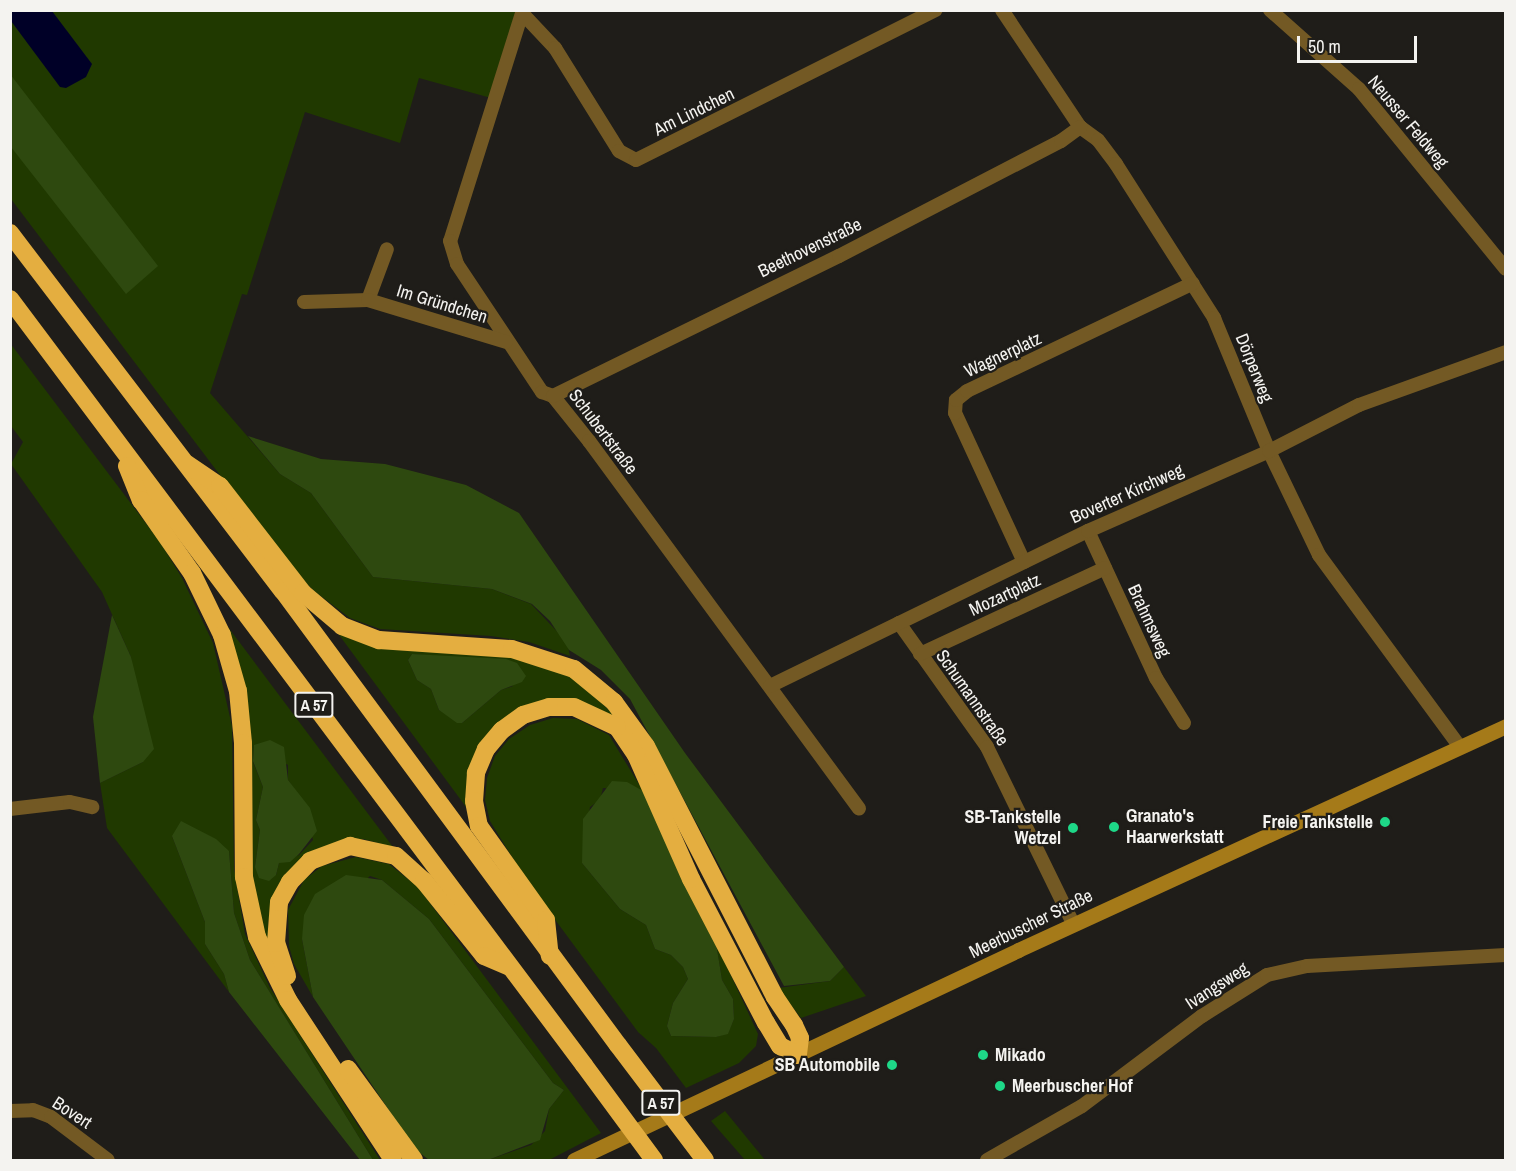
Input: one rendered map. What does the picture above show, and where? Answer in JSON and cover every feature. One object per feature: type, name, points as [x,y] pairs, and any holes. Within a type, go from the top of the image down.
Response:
[{"type":"highway","name":"A 57","points":[[10,233],[187,464],[550,956],[705,1161]]},
{"type":"highway","name":"A 57","points":[[10,299],[654,1161]]},
{"type":"highway","points":[[118,442],[141,500],[192,573],[222,635],[238,692],[243,743],[244,877],[256,937],[288,1000],[393,1161]]},
{"type":"highway","points":[[187,464],[220,486],[303,593],[342,626],[379,640],[512,649],[574,669],[614,702],[646,746],[775,997],[794,1025],[800,1038],[798,1055],[780,1046],[766,1023],[691,879],[636,755],[617,727],[574,707],[549,707],[523,715],[502,730],[486,749],[476,772],[474,801],[479,826],[546,920],[550,956]]},
{"type":"highway","points":[[414,1161],[292,988],[276,943],[279,902],[290,882],[310,861],[350,846],[371,848],[396,856],[424,881],[484,956],[510,967]]},
{"type":"main road","name":"Meerbuscher Straße","points":[[574,1161],[1074,925],[1506,726]]},
{"type":"street","name":"Am Lindchen","points":[[523,12],[555,48],[619,151],[636,160],[935,10]]},
{"type":"street","name":"Dörperweg","points":[[1002,10],[1080,127],[1098,140],[1214,318],[1269,451],[1319,555],[1460,747]]},
{"type":"street","name":"Neusser Feldweg","points":[[1270,10],[1359,89],[1506,269]]},
{"type":"street","name":"Schubertstraße","points":[[523,12],[450,241],[457,264],[506,342],[543,392],[553,396],[859,809]]},
{"type":"street","name":"Beethovenstraße","points":[[553,396],[839,256],[1061,141],[1080,127]]},
{"type":"street","name":"Im Gründchen","points":[[368,300],[387,249]]},
{"type":"street","name":"Wagnerplatz","points":[[1024,562],[955,413],[956,400],[967,391],[1193,283]]},
{"type":"street","name":"Im Gründchen","points":[[304,302],[368,300],[506,342]]},
{"type":"street","name":"Boverter Kirchweg","points":[[770,686],[1088,531],[1269,451],[1359,405],[1506,352]]},
{"type":"street","name":"Brahmsweg","points":[[1088,531],[1156,678],[1184,723]]},
{"type":"street","name":"Mozartplatz","points":[[920,654],[1105,568]]},
{"type":"street","name":"Schumannstraße","points":[[899,623],[987,747],[1074,925]]},
{"type":"street","points":[[10,809],[70,802],[92,807]]},
{"type":"street","name":"Ivangsweg","points":[[987,1161],[1082,1106],[1202,1016],[1267,975],[1307,966],[1506,955]]},
{"type":"street","name":"Bovert","points":[[10,1111],[33,1110],[51,1117],[108,1161]]},
{"type":"green space","points":[[11,11],[518,11],[491,98],[419,78],[400,143],[305,112],[247,295],[242,294],[210,393],[280,474],[311,493],[373,577],[492,589],[531,604],[567,642],[570,656],[529,642],[491,636],[380,629],[350,618],[314,591],[285,561],[11,199]]},
{"type":"green space","points":[[10,74],[158,266],[126,294],[11,147]]},
{"type":"green space","points":[[10,343],[160,542],[182,578],[213,643],[232,726],[234,869],[245,934],[270,988],[380,1160],[373,1160],[250,960],[234,913],[229,851],[172,836],[205,922],[205,944],[224,974],[229,992],[107,828],[100,783],[143,762],[131,657],[102,592],[11,464],[23,442],[11,426]]},
{"type":"green space","points":[[248,436],[321,459],[385,464],[466,485],[519,513],[685,753],[844,967],[830,981],[784,986],[630,699],[601,670],[569,650],[550,621],[532,604],[492,589],[373,577],[311,493],[280,474]]},
{"type":"green space","points":[[112,615],[131,657],[154,749],[143,762],[100,783],[93,717]]},
{"type":"green space","points":[[222,619],[393,847],[363,839],[335,842],[270,910],[268,927],[273,954],[258,920]],"holes":[[[254,746],[288,765],[288,780],[300,797],[313,840],[299,855],[279,863],[276,875],[255,867],[260,830],[256,820],[263,787],[253,762]]]},
{"type":"green space","points":[[331,624],[521,657],[574,676],[617,718],[577,701],[498,725],[469,811]],"holes":[[[412,654],[480,660],[513,686],[501,690],[462,723],[439,710],[431,689],[417,680],[408,660]]]},
{"type":"green space","points":[[412,654],[506,659],[517,663],[526,676],[522,682],[501,690],[462,723],[457,723],[439,710],[431,689],[417,680],[408,660]]},
{"type":"green space","points":[[553,718],[577,719],[609,735],[643,791],[603,788],[600,800],[590,807],[582,863],[620,909],[646,925],[655,949],[671,955],[683,967],[688,979],[673,1003],[667,1026],[671,1036],[716,1037],[728,1033],[734,1019],[733,999],[722,980],[716,943],[758,1034],[756,1046],[739,1063],[686,1088],[656,1048],[638,1032],[528,883],[490,821],[485,800],[487,778],[495,756],[509,739],[530,725]]},
{"type":"green space","points":[[270,740],[284,747],[288,780],[310,808],[317,831],[290,862],[279,863],[276,875],[269,881],[259,878],[255,867],[260,830],[256,820],[263,787],[253,761],[254,745]]},
{"type":"green space","points":[[612,781],[627,782],[643,791],[716,943],[722,980],[733,999],[734,1019],[728,1034],[716,1037],[671,1036],[667,1026],[673,1003],[688,979],[683,967],[671,955],[655,949],[646,925],[620,909],[582,863],[583,819]]},
{"type":"green space","points":[[181,821],[216,839],[229,851],[234,913],[250,960],[373,1160],[360,1160],[229,992],[224,974],[205,944],[205,922],[172,836]]},
{"type":"green space","points":[[356,857],[389,864],[418,887],[601,1133],[549,1160],[488,1160],[531,1145],[545,1131],[549,1109],[564,1090],[553,1083],[429,919],[382,880],[370,876],[302,939],[313,997],[294,964],[289,946],[288,910],[304,880],[322,866]]},
{"type":"green space","points":[[346,875],[382,880],[429,919],[553,1083],[564,1090],[549,1109],[540,1140],[488,1160],[429,1160],[415,1149],[313,997],[302,939],[304,915],[315,894]]},
{"type":"green space","points":[[844,967],[866,996],[801,1018],[778,988],[830,981]]},
{"type":"green space","points":[[725,1111],[765,1160],[745,1160],[711,1121]]},
{"type":"water","points":[[11,10],[52,11],[92,64],[86,77],[66,88],[60,87],[11,21]]},
{"type":"place","name":"Freie Tankstelle","points":[[1385,822]]},
{"type":"place","name":"Granato's Haarwerkstatt","points":[[1114,827]]},
{"type":"place","name":"SB-Tankstelle Wetzel","points":[[1073,828]]},
{"type":"place","name":"Mikado","points":[[983,1055]]},
{"type":"place","name":"SB Automobile","points":[[892,1065]]},
{"type":"place","name":"Meerbuscher Hof","points":[[1000,1086]]}]
